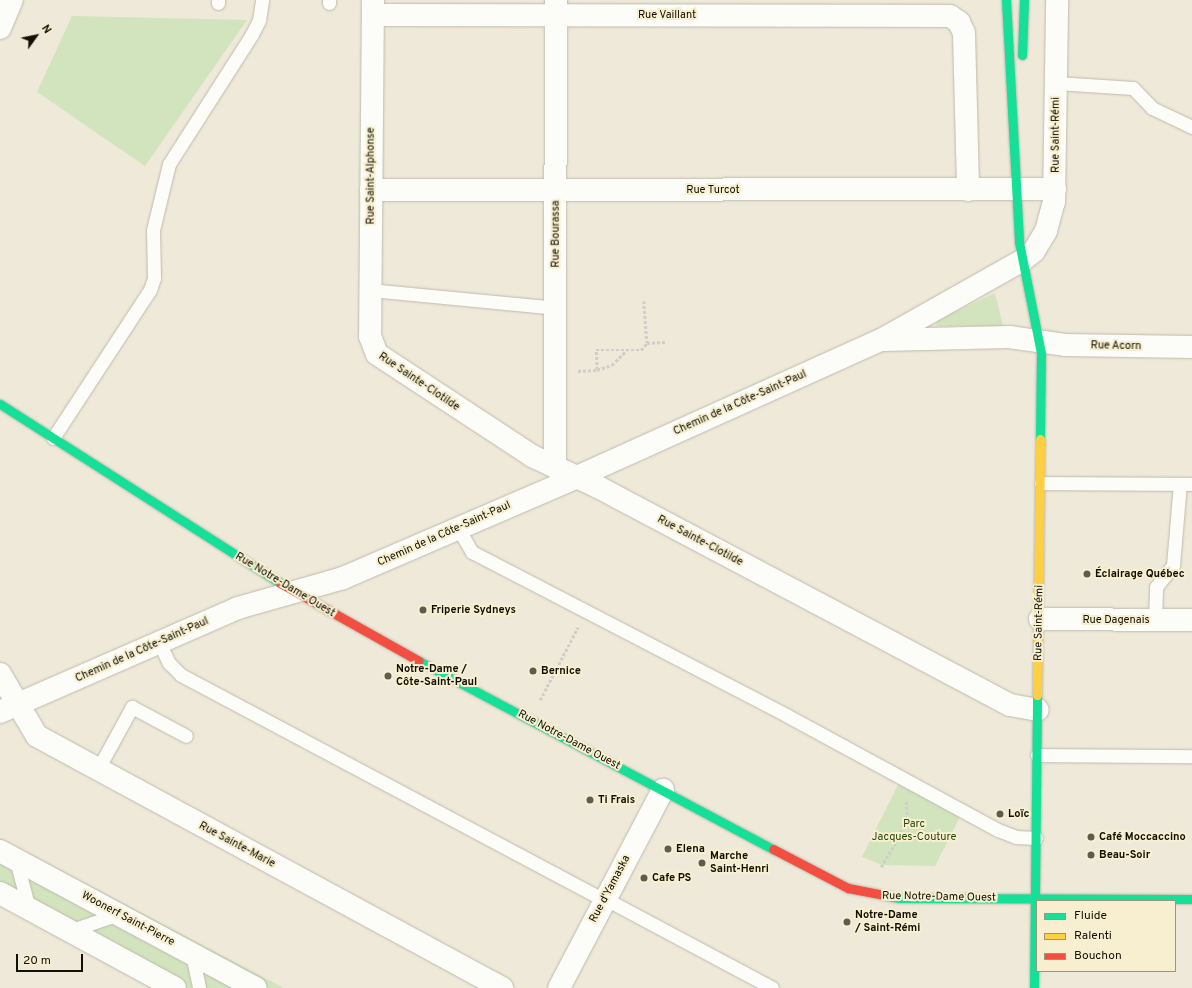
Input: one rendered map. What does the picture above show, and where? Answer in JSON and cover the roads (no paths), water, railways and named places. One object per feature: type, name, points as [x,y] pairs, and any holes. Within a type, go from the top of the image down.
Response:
[{"type":"main road","name":"Rue Saint-Rémi","points":[[1006,0],[1023,260],[1040,342],[1040,619],[1034,988]]},
{"type":"main road","points":[[1021,69],[1024,0]]},
{"type":"main road","name":"Rue Saint-Rémi","points":[[1017,183],[1021,84]]},
{"type":"main road","name":"Rue Notre-Dame Ouest","points":[[0,404],[352,626],[836,883],[860,892],[900,898],[1192,898]]},
{"type":"street","points":[[0,28],[12,0]]},
{"type":"street","name":"Rue Saint-Rémi","points":[[1023,260],[1034,251],[1046,231],[1055,189],[1057,0]]},
{"type":"street","name":"Rue Vaillant","points":[[373,8],[557,8],[946,15],[959,22],[964,33],[968,190]]},
{"type":"street","name":"Rue Saint-Alphonse","points":[[373,8],[370,290],[371,342],[374,351]]},
{"type":"street","name":"Rue Bourassa","points":[[555,467],[557,8]]},
{"type":"street","name":"Rue Turcot","points":[[370,190],[968,190],[1017,183],[1055,189]]},
{"type":"street","name":"Chemin de la Côte-Saint-Paul","points":[[9,708],[238,608],[344,578],[577,477],[881,340],[1023,260]]},
{"type":"street","name":"Chemin de la Côte-Saint-Paul","points":[[881,340],[1009,337],[1040,342]]},
{"type":"street","name":"Rue Acorn","points":[[1040,342],[1066,345],[1192,347]]},
{"type":"street","name":"Rue Sainte-Clotilde","points":[[374,351],[385,361],[523,450],[1010,705],[1038,710]]},
{"type":"street","name":"Rue Dagenais","points":[[1040,619],[1192,620]]},
{"type":"street","name":"Rue Sainte-Marie","points":[[0,674],[9,708],[37,736],[502,988]]},
{"type":"street","name":"Rue d'Yamaska","points":[[559,988],[663,790]]},
{"type":"street","name":"Woonerf Saint-Pierre","points":[[8,856],[256,988]]},
{"type":"street","points":[[0,894],[175,988]]},
{"type":"lane","points":[[53,438],[150,290],[154,278],[153,230],[169,164],[252,34],[259,20],[262,0]]},
{"type":"lane","points":[[1056,83],[1133,88],[1152,108],[1192,127]]},
{"type":"lane","points":[[370,290],[556,308]]},
{"type":"lane","points":[[1041,483],[1186,484],[1173,565],[1156,587],[1155,620]]},
{"type":"lane","points":[[458,528],[472,552],[799,722],[998,830],[1016,837],[1036,838]]},
{"type":"lane","points":[[159,642],[169,663],[181,675],[595,895]]},
{"type":"lane","points":[[98,770],[132,707],[186,736]]},
{"type":"lane","points":[[1037,755],[1192,756]]},
{"type":"lane","points":[[8,856],[29,909]]},
{"type":"lane","points":[[615,904],[772,988]]},
{"type":"lane","points":[[69,931],[119,914]]},
{"type":"lane","points":[[192,954],[199,988]]},
{"type":"place","name":"Éclairage Québec","points":[[1087,574]]},
{"type":"place","name":"Friperie Sydneys","points":[[423,610]]},
{"type":"place","name":"Bernice","points":[[533,671]]},
{"type":"place","name":"Notre-Dame / Côte-Saint-Paul","points":[[388,676]]},
{"type":"place","name":"Ti Frais","points":[[590,800]]},
{"type":"place","name":"Loïc","points":[[1000,814]]},
{"type":"place","name":"Café Moccaccino","points":[[1091,837]]},
{"type":"place","name":"Elena","points":[[668,849]]},
{"type":"place","name":"Beau-Soir","points":[[1091,855]]},
{"type":"place","name":"Marche Saint-Henri","points":[[702,863]]},
{"type":"place","name":"Cafe PS","points":[[644,878]]},
{"type":"place","name":"Notre-Dame / Saint-Rémi","points":[[847,922]]},
{"type":"park label","name":"Parc Jacques-Couture","points":[[914,831]]}]
